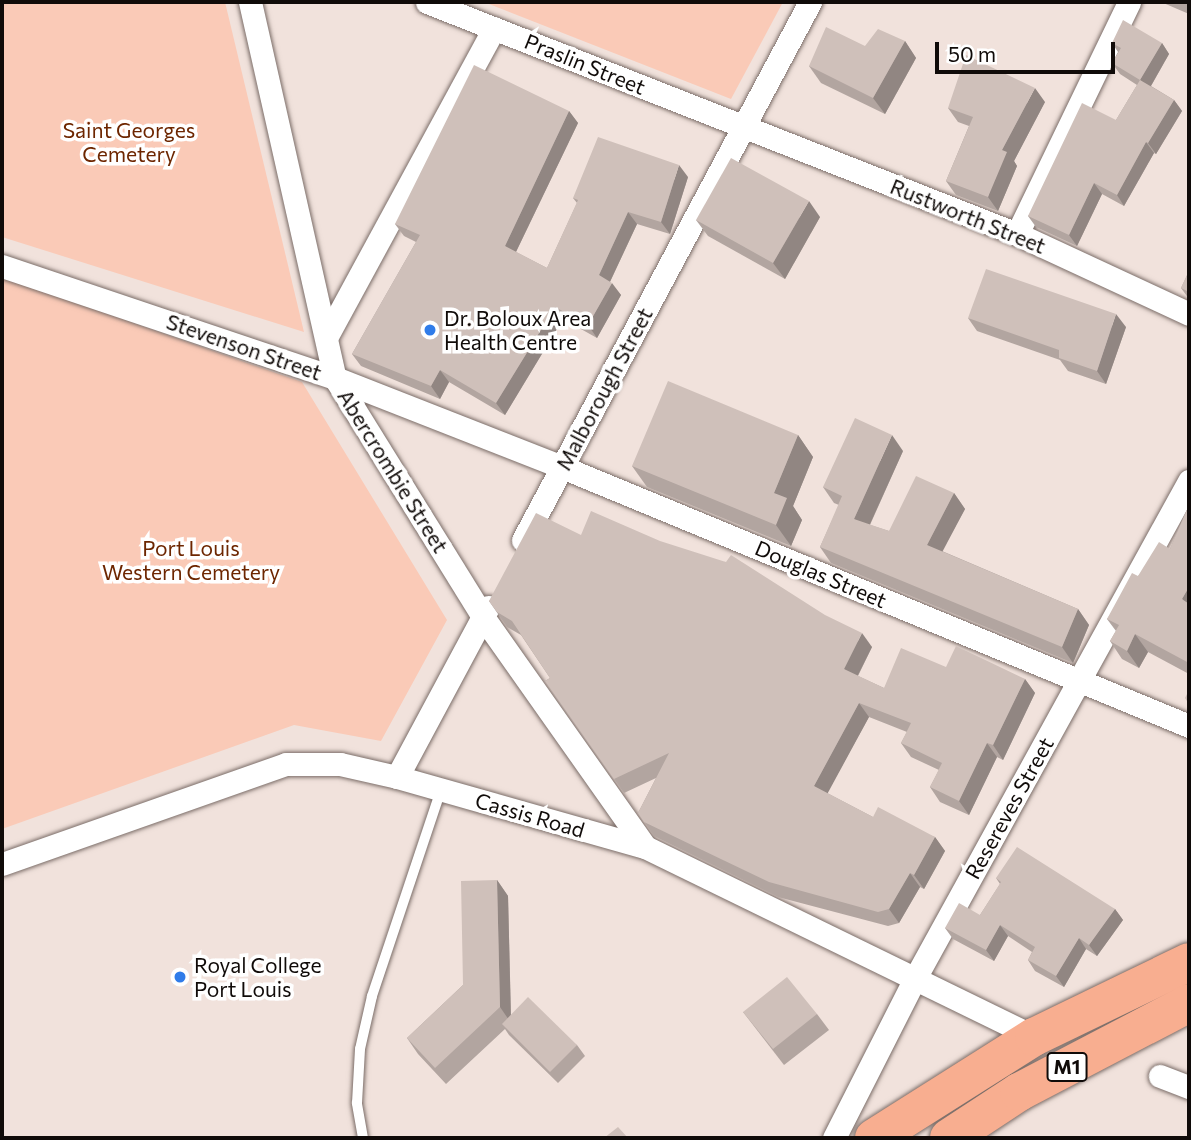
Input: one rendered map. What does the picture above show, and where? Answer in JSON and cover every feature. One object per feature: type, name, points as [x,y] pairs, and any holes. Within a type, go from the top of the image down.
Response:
[{"type":"highway","name":"M1","points":[[874,1138],[1034,1037],[1189,962]]},
{"type":"highway","name":"M1","points":[[949,1138],[1019,1092],[1189,1003]]},
{"type":"street","name":"Abercrombie Street","points":[[250,2],[335,378],[482,617],[645,847]]},
{"type":"street","name":"Praslin Street","points":[[428,2],[743,126]]},
{"type":"street","name":"Malborough Street","points":[[513,559],[810,2]]},
{"type":"street","points":[[1017,234],[1129,2]]},
{"type":"street","points":[[327,336],[494,28]]},
{"type":"street","name":"Rustworth Street","points":[[743,126],[1017,234],[1189,314]]},
{"type":"street","name":"Stevenson Street","points":[[2,266],[335,378],[562,467]]},
{"type":"street","name":"Douglas Street","points":[[562,467],[1189,726]]},
{"type":"street","name":"Resereves Street","points":[[834,1138],[914,979],[1189,481]]},
{"type":"street","points":[[397,777],[501,582]]},
{"type":"street","name":"Cassis Road","points":[[2,864],[286,764],[340,764],[397,777],[645,847],[1034,1037]]},
{"type":"street","points":[[1160,1076],[1189,1087]]},
{"type":"lane","points":[[363,1138],[357,1104],[360,1049],[372,996],[441,790]]},
{"type":"green space","name":"Saint Georges Cemetery","points":[[2,2],[225,2],[304,332],[2,237]]},
{"type":"green space","points":[[484,2],[783,2],[731,99]]},
{"type":"green space","name":"Port Louis Western Cemetery","points":[[2,277],[302,382],[447,620],[381,741],[294,725],[2,829]]},
{"type":"building","points":[[1123,20],[1162,43],[1140,80],[1112,63],[1121,48],[1112,43]]},
{"type":"building","points":[[826,27],[865,46],[878,29],[905,41],[873,98],[809,66]]},
{"type":"building","points":[[966,55],[1035,88],[1002,150],[1007,152],[988,197],[946,181],[973,117],[948,108]]},
{"type":"building","points":[[474,65],[569,111],[505,246],[547,268],[578,200],[573,198],[598,137],[679,165],[661,222],[628,212],[599,275],[612,283],[588,325],[555,307],[496,403],[440,370],[431,386],[352,354],[420,235],[395,224]]},
{"type":"building","points":[[1140,80],[1174,100],[1148,143],[1146,142],[1117,195],[1094,183],[1069,235],[1028,216],[1082,103],[1116,120]]},
{"type":"building","points":[[731,158],[809,201],[773,263],[696,220]]},
{"type":"building","points":[[986,269],[1116,314],[1097,371],[1059,358],[1059,350],[968,318]]},
{"type":"building","points":[[1189,271],[1189,292],[1181,288]]},
{"type":"building","points":[[668,381],[798,435],[774,493],[787,498],[776,525],[632,466]]},
{"type":"building","points":[[855,418],[892,435],[854,519],[889,531],[916,476],[954,493],[927,545],[1078,609],[1062,647],[820,547],[842,496],[823,487]]},
{"type":"building","points":[[1189,505],[1189,587],[1182,599],[1189,604],[1189,663],[1135,634],[1127,651],[1110,641],[1119,625],[1107,619],[1132,573],[1138,576],[1159,542],[1170,549]]},
{"type":"building","points":[[591,511],[660,541],[726,562],[731,555],[825,615],[862,633],[844,669],[884,688],[901,648],[946,667],[956,646],[1025,679],[993,745],[987,743],[959,801],[930,787],[942,763],[901,743],[911,723],[859,703],[814,786],[873,817],[878,807],[935,837],[914,875],[910,873],[889,909],[878,912],[769,882],[644,822],[638,813],[669,753],[614,779],[545,681],[550,678],[512,621],[497,612],[489,601],[536,513],[581,535]]},
{"type":"building","points":[[1017,847],[1115,909],[1089,945],[1079,938],[1056,976],[1028,960],[1035,947],[1000,925],[986,950],[945,928],[959,903],[980,915],[1001,882],[996,878]]},
{"type":"building","points":[[497,880],[500,1007],[435,1068],[407,1038],[463,985],[461,881]]},
{"type":"building","points":[[787,977],[817,1014],[773,1049],[743,1012]]},
{"type":"building","points":[[528,997],[577,1045],[550,1072],[502,1024]]},
{"type":"building","points":[[618,1127],[628,1138],[604,1138]]},
{"type":"place","name":"Dr. Boloux Area Health Centre","points":[[430,330]]},
{"type":"place","name":"Royal College Port Louis","points":[[180,977]]}]
